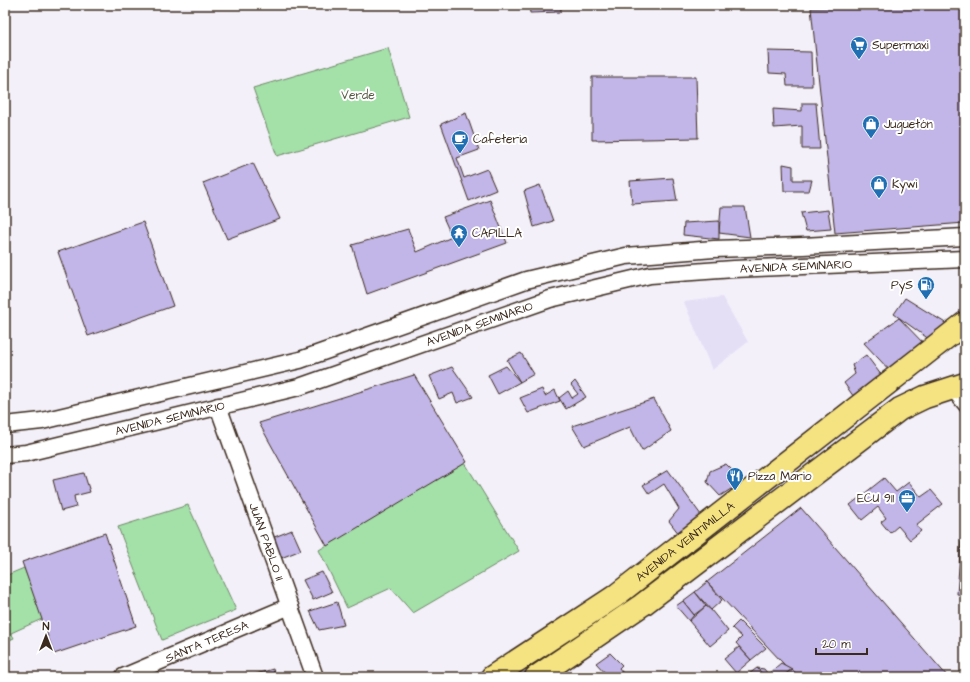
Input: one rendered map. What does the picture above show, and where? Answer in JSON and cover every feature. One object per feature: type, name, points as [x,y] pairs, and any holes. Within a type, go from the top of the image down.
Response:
[{"type":"main road","name":"AVENIDA VEINTIMILLA","points":[[492,677],[614,597],[965,323]]},
{"type":"main road","name":"AVENIDA VEINTIMILLA","points":[[536,677],[642,605],[900,409],[925,397],[957,387]]},
{"type":"street","name":"AVENIDA SEMINARIO","points":[[5,426],[42,421],[300,360],[526,280],[626,256],[714,249],[803,246],[965,237]]},
{"type":"street","name":"AVENIDA SEMINARIO","points":[[5,455],[26,453],[298,387],[550,300],[650,275],[734,269],[965,259]]},
{"type":"street","name":"JUAN PABLO II","points":[[218,406],[315,677]]},
{"type":"street","name":"SANTA TERESA","points":[[123,677],[290,606]]},
{"type":"street","points":[[565,629],[578,648]]},
{"type":"lane","points":[[957,387],[965,409]]},
{"type":"shaded area","points":[[722,297],[748,342],[712,370],[684,302]]},
{"type":"green space","name":"Verde","points":[[388,48],[409,117],[277,156],[253,88]]},
{"type":"green space","points":[[465,463],[519,551],[413,613],[391,588],[347,608],[319,550]]},
{"type":"green space","points":[[188,505],[236,610],[162,640],[118,527]]},
{"type":"green space","points":[[24,568],[44,618],[11,633],[14,638],[5,642],[5,576]]},
{"type":"building","points":[[529,5],[561,5],[561,12],[530,13]]},
{"type":"building","points":[[962,5],[965,14],[965,223],[835,233],[811,8]]},
{"type":"building","points":[[768,51],[811,52],[812,86],[787,86],[786,74],[769,73]]},
{"type":"building","points":[[592,77],[696,77],[698,138],[592,140]]},
{"type":"building","points":[[802,103],[816,103],[820,149],[802,149],[802,126],[774,128],[773,109],[802,111]]},
{"type":"building","name":"Cafeteria","points":[[466,113],[479,150],[457,158],[464,178],[487,169],[496,190],[469,201],[441,124]]},
{"type":"building","points":[[253,163],[280,219],[227,239],[203,183]]},
{"type":"building","points":[[783,164],[793,166],[793,180],[812,180],[809,191],[784,191]]},
{"type":"building","points":[[673,178],[677,201],[632,204],[630,181]]},
{"type":"building","points":[[540,185],[553,221],[534,227],[524,191]]},
{"type":"building","name":"CAPILLA","points":[[490,200],[507,243],[367,294],[352,245],[408,229],[417,252],[452,237],[443,217]]},
{"type":"building","points":[[721,207],[745,207],[750,237],[719,233]]},
{"type":"building","points":[[828,210],[831,229],[806,231],[801,213]]},
{"type":"building","points":[[719,221],[719,239],[683,235],[684,223]]},
{"type":"building","points":[[143,222],[173,306],[88,336],[58,252]]},
{"type":"building","points":[[905,298],[947,324],[933,342],[894,314]]},
{"type":"building","points":[[899,318],[926,346],[892,373],[864,343]]},
{"type":"building","points":[[521,353],[534,374],[520,382],[507,360]]},
{"type":"building","points":[[866,355],[885,380],[856,400],[844,383],[855,374],[852,365]]},
{"type":"building","points":[[506,366],[520,382],[498,394],[488,375]]},
{"type":"building","points":[[452,367],[473,397],[457,403],[453,393],[439,399],[429,376]]},
{"type":"building","points":[[414,375],[467,462],[327,546],[259,423]]},
{"type":"building","points":[[575,381],[586,397],[566,409],[559,398],[568,391],[572,398],[578,394],[571,385]]},
{"type":"building","points":[[542,389],[545,396],[555,390],[560,401],[528,413],[520,398]]},
{"type":"building","points":[[654,399],[671,431],[642,451],[630,427],[584,446],[572,426]]},
{"type":"building","points":[[726,464],[749,487],[736,498],[731,489],[720,496],[707,482],[710,471]]},
{"type":"building","points":[[668,470],[704,519],[679,534],[669,521],[679,509],[664,484],[649,494],[643,485]]},
{"type":"building","points":[[84,473],[90,492],[74,496],[76,507],[61,511],[53,480]]},
{"type":"building","name":"ECU 911","points":[[884,478],[896,492],[909,482],[921,497],[931,490],[943,504],[916,525],[921,531],[910,540],[898,526],[890,533],[881,522],[886,518],[878,507],[862,520],[850,505]]},
{"type":"building","points":[[801,508],[948,677],[796,677],[707,582]]},
{"type":"building","points":[[292,530],[301,550],[276,560],[272,538]]},
{"type":"building","points":[[105,533],[136,626],[54,654],[22,562]]},
{"type":"building","points":[[961,539],[965,539],[965,595],[957,594]]},
{"type":"building","points":[[322,572],[332,592],[313,600],[303,580]]},
{"type":"building","points":[[707,582],[722,600],[711,610],[695,592]]},
{"type":"building","points":[[695,592],[706,606],[694,615],[683,601]]},
{"type":"building","points":[[683,601],[694,615],[689,621],[676,606]]},
{"type":"building","points":[[337,602],[344,625],[319,630],[310,611]]},
{"type":"building","points":[[706,606],[728,631],[710,646],[689,621]]},
{"type":"building","points":[[739,621],[766,648],[751,660],[736,643],[742,637],[732,628]]},
{"type":"building","points":[[739,647],[751,660],[736,673],[724,659]]},
{"type":"building","points":[[610,653],[622,665],[619,668],[626,677],[609,677],[596,663]]},
{"type":"building","points":[[781,663],[792,669],[782,677],[765,677],[757,668],[764,669],[768,674]]},
{"type":"building","points":[[757,668],[765,677],[745,677]]},
{"type":"building","points":[[273,669],[275,677],[258,677],[256,674]]},
{"type":"building","points":[[792,669],[799,677],[782,677]]},
{"type":"place","name":"Supermaxi","points":[[859,60]]},
{"type":"place","name":"Juguetón","points":[[871,139]]},
{"type":"place","name":"Cafeteria","points":[[460,154]]},
{"type":"place","name":"Kywi","points":[[879,199]]},
{"type":"place","name":"CAPILLA","points":[[459,248]]},
{"type":"place","name":"PyS","points":[[926,300]]},
{"type":"place","name":"Pizza Mario","points":[[735,491]]},
{"type":"place","name":"ECU 911","points":[[907,513]]}]
